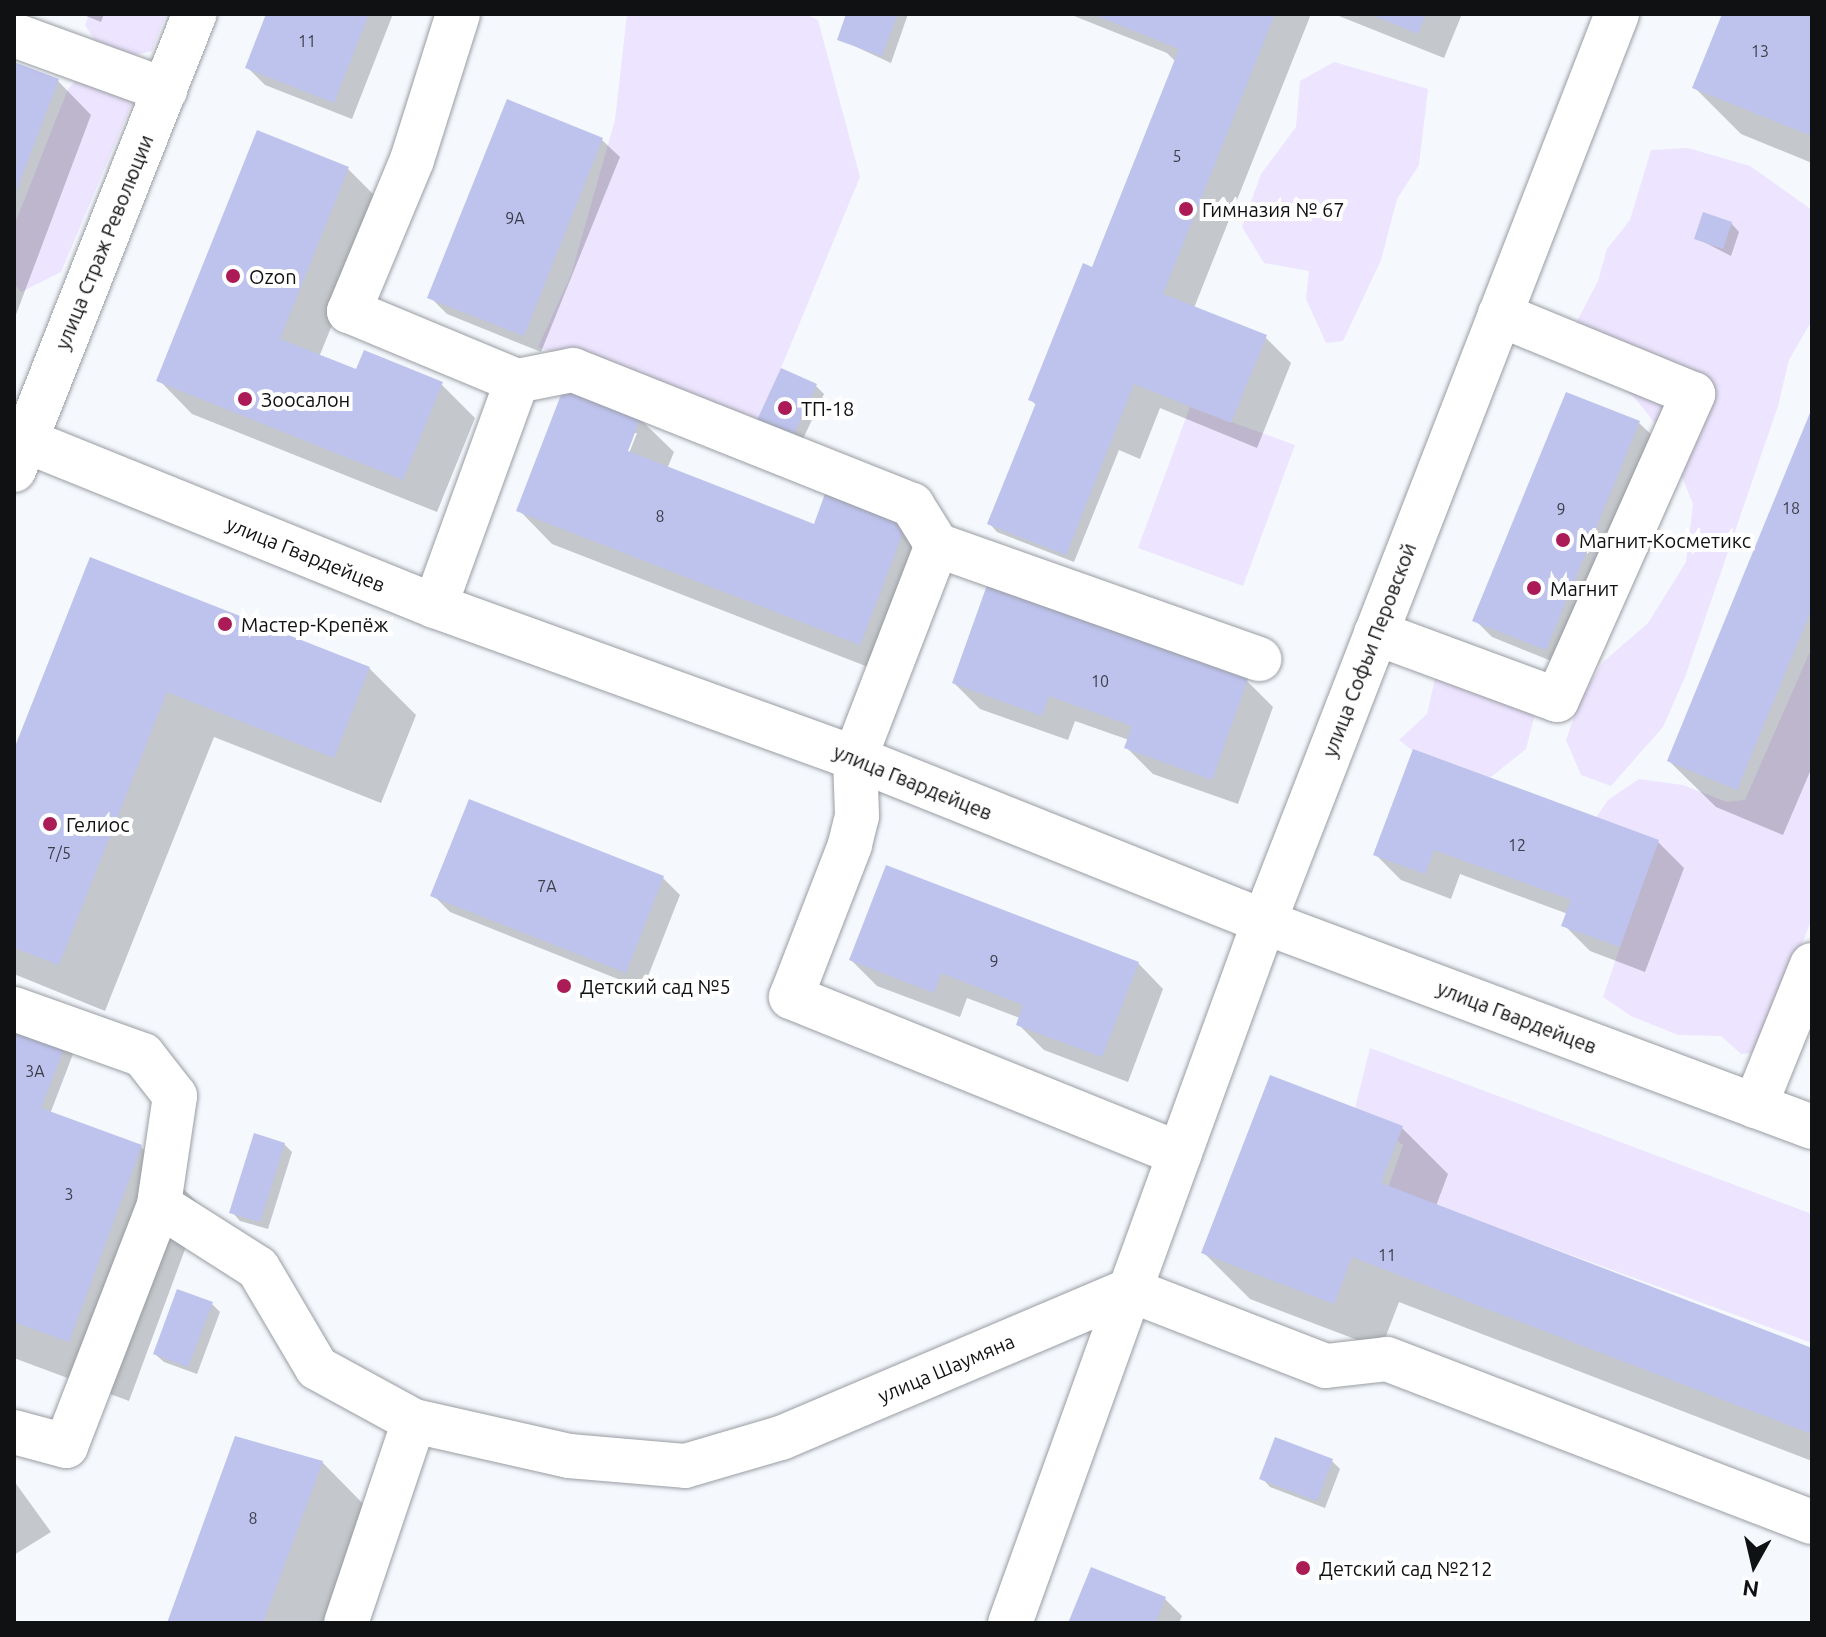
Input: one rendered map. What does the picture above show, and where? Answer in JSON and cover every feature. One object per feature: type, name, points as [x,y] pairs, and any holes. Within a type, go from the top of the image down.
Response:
[{"type":"street","name":"улица Страж Революции","points":[[18,449],[195,14]]},
{"type":"street","points":[[458,14],[412,160],[349,311],[517,381],[573,370],[912,505],[937,545],[1259,659]]},
{"type":"street","name":"улица Софьи Перовской","points":[[1130,1290],[1264,922],[1617,14]]},
{"type":"street","points":[[14,35],[165,90]]},
{"type":"street","points":[[1376,633],[1557,700],[1693,394],[1500,315]]},
{"type":"street","points":[[435,606],[517,381]]},
{"type":"street","name":"улица Гвардейцев","points":[[18,449],[435,606],[855,758],[1264,922],[1812,1127]]},
{"type":"street","points":[[937,545],[855,758],[857,816],[850,845],[791,997],[1179,1154]]},
{"type":"street","points":[[1755,1106],[1812,965]]},
{"type":"street","points":[[14,1009],[143,1055],[175,1096],[159,1205],[66,1446],[14,1432]]},
{"type":"street","name":"улица Шаумяна","points":[[159,1205],[258,1268],[317,1368],[414,1421],[569,1456],[685,1466],[781,1438],[1130,1290]]},
{"type":"street","points":[[1010,1623],[1130,1290],[1326,1366],[1387,1359],[1812,1522]]},
{"type":"street","points":[[346,1623],[414,1421]]},
{"type":"shaded area","points":[[89,14],[166,14],[152,51],[131,56],[132,103],[61,272],[21,292],[14,283],[14,226],[68,89],[102,52],[85,25]]},
{"type":"shaded area","points":[[627,14],[805,14],[818,20],[860,177],[757,426],[538,347],[571,275],[615,120]]},
{"type":"shaded area","points":[[1334,62],[1428,89],[1419,165],[1397,199],[1381,260],[1343,341],[1326,343],[1306,299],[1309,271],[1264,263],[1242,227],[1261,174],[1296,127],[1300,81]]},
{"type":"shaded area","points":[[1688,148],[1750,166],[1812,210],[1812,320],[1789,360],[1778,406],[1685,677],[1663,727],[1611,786],[1581,775],[1566,740],[1580,700],[1603,662],[1648,623],[1686,562],[1693,504],[1666,437],[1634,397],[1564,346],[1598,281],[1607,249],[1630,220],[1651,150]]},
{"type":"shaded area","points":[[1190,407],[1295,445],[1243,586],[1138,548]]},
{"type":"shaded area","points":[[1812,647],[1812,918],[1761,1052],[1741,1054],[1721,1036],[1678,1035],[1631,1016],[1603,997],[1648,865],[1593,822],[1608,800],[1639,779],[1683,785],[1727,802],[1745,800]]},
{"type":"shaded area","points":[[1436,674],[1536,710],[1526,749],[1481,785],[1441,773],[1399,740],[1427,714]]},
{"type":"shaded area","points":[[1370,1048],[1812,1214],[1812,1343],[1388,1188],[1403,1145],[1355,1108]]},
{"type":"building","points":[[266,14],[369,14],[334,103],[245,68]]},
{"type":"building","points":[[846,14],[898,14],[882,56],[837,40]]},
{"type":"building","points":[[1092,14],[1275,14],[1163,294],[1267,335],[1231,423],[1134,384],[1066,555],[987,524],[1036,403],[1028,400],[1083,263],[1092,267],[1179,49]]},
{"type":"building","points":[[1370,14],[1426,14],[1418,34]]},
{"type":"building","points":[[1722,14],[1812,14],[1812,136],[1692,88]]},
{"type":"building","points":[[14,62],[59,79],[14,197]]},
{"type":"building","points":[[507,99],[603,138],[524,336],[427,298]]},
{"type":"building","points":[[257,130],[349,167],[280,339],[356,369],[364,350],[443,382],[403,480],[156,381]]},
{"type":"building","points":[[1703,212],[1732,222],[1723,249],[1694,239]]},
{"type":"building","name":"ТП-18","points":[[781,368],[817,384],[788,447],[752,431]]},
{"type":"building","points":[[564,387],[641,417],[628,451],[814,524],[827,488],[908,520],[860,645],[516,511]]},
{"type":"building","points":[[1566,392],[1640,421],[1546,650],[1472,621]]},
{"type":"building","points":[[1812,408],[1812,608],[1737,790],[1667,761]]},
{"type":"building","points":[[90,557],[370,667],[334,758],[167,692],[59,965],[14,948],[14,749]]},
{"type":"building","points":[[987,585],[1248,679],[1212,780],[1124,748],[1132,726],[1049,696],[1042,716],[952,683]]},
{"type":"building","points":[[1413,749],[1659,840],[1620,947],[1561,926],[1571,900],[1434,850],[1425,874],[1373,855]]},
{"type":"building","points":[[469,799],[664,876],[626,973],[430,896]]},
{"type":"building","points":[[886,865],[1139,962],[1102,1057],[1016,1025],[1023,1005],[941,973],[934,993],[849,960]]},
{"type":"building","points":[[14,1025],[66,1044],[41,1108],[142,1145],[69,1342],[14,1322]]},
{"type":"building","points":[[1270,1075],[1403,1126],[1381,1183],[1812,1348],[1812,1434],[1352,1257],[1334,1304],[1201,1253]]},
{"type":"building","points":[[254,1133],[285,1143],[260,1222],[229,1213]]},
{"type":"building","points":[[177,1289],[213,1302],[188,1367],[153,1354]]},
{"type":"building","points":[[235,1436],[323,1461],[263,1623],[167,1623]]},
{"type":"building","points":[[1275,1437],[1333,1459],[1317,1501],[1259,1479]]},
{"type":"building","points":[[1091,1567],[1166,1597],[1155,1623],[1068,1623]]},
{"type":"place","name":"Гимназия № 67","points":[[1186,209]]},
{"type":"place","name":"Ozon","points":[[233,276]]},
{"type":"place","name":"Зоосалон","points":[[245,399]]},
{"type":"place","name":"ТП-18","points":[[785,408]]},
{"type":"place","name":"Магнит-Косметикс","points":[[1563,540]]},
{"type":"place","name":"Магнит","points":[[1534,588]]},
{"type":"place","name":"Мастер-Крепёж","points":[[225,624]]},
{"type":"place","name":"Гелиос","points":[[50,824]]},
{"type":"place","name":"Детский сад №5","points":[[564,986]]},
{"type":"place","name":"Детский сад №212","points":[[1303,1568]]}]
